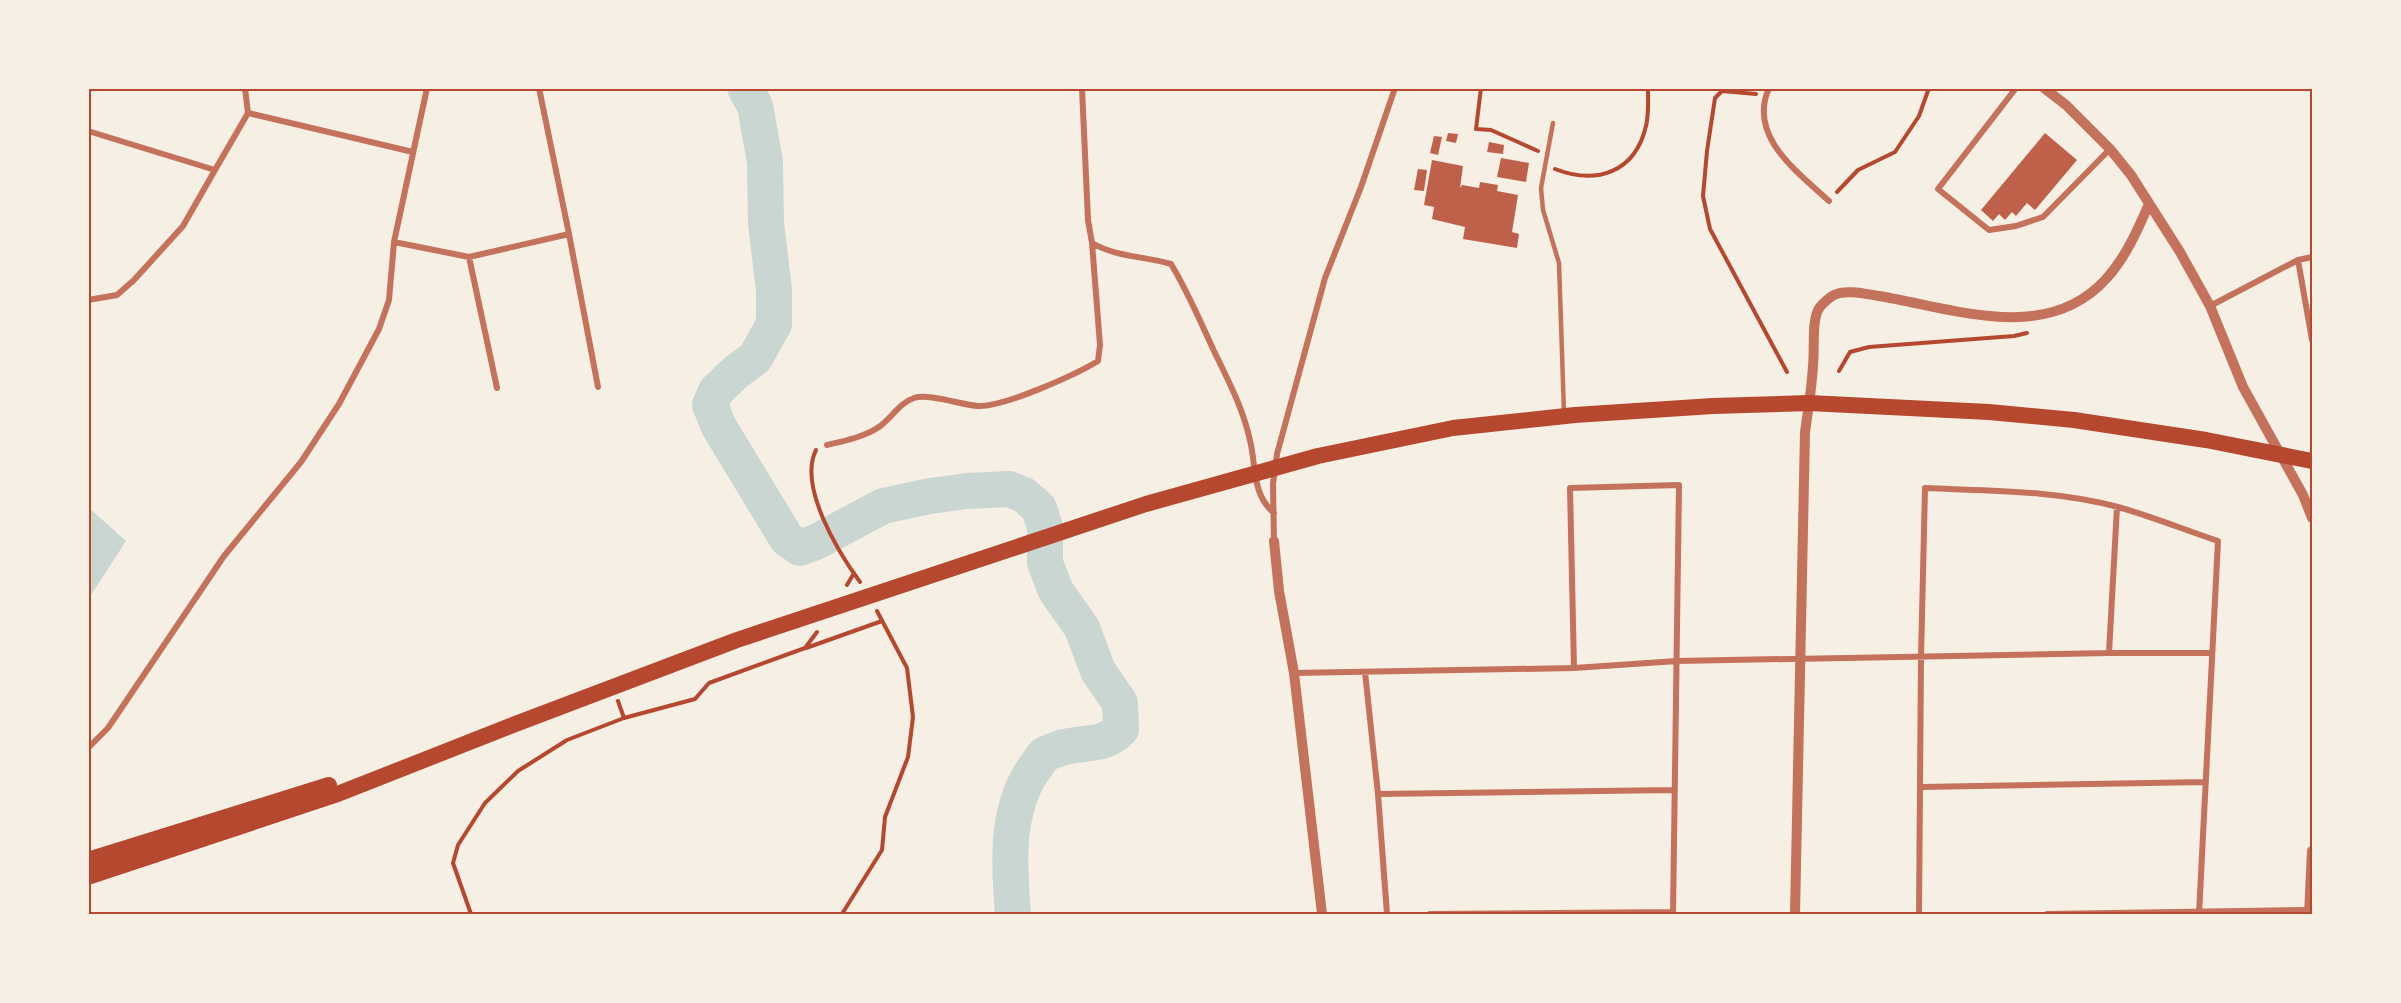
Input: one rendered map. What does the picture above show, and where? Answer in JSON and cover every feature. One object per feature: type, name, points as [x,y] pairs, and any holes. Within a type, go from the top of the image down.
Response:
[{"type":"highway","points":[[88,877],[334,795],[737,640],[1146,504],[1318,456],[1453,428],[1564,416],[1713,406],[1809,403],[1989,412],[2074,420],[2206,440],[2313,460]]},
{"type":"highway","points":[[88,860],[308,792],[518,723]]},
{"type":"street","points":[[88,300],[117,295],[134,280],[183,226],[248,113],[245,88]]},
{"type":"street","points":[[88,748],[108,728],[224,556],[301,462],[339,404],[379,329],[388,300],[394,242],[427,88]]},
{"type":"street","points":[[539,88],[598,387]]},
{"type":"street","points":[[827,445],[851,439],[879,427],[902,405],[916,397],[979,406],[993,404],[1068,376],[1098,361],[1100,345],[1088,220],[1082,88]]},
{"type":"street","points":[[1322,915],[1294,673],[1279,591],[1274,541],[1273,484],[1277,454],[1316,306],[1395,88]]},
{"type":"street","points":[[2016,88],[1938,189],[1989,230],[2016,226],[2043,217],[2110,149]]},
{"type":"street","points":[[2044,88],[2066,105],[2110,149],[2131,175],[2180,252],[2210,306],[2243,387],[2308,496],[2313,518]]},
{"type":"street","points":[[1767,92],[1767,135],[1786,160],[1829,201]]},
{"type":"street","points":[[248,113],[413,152]]},
{"type":"street","points":[[88,131],[215,170]]},
{"type":"street","points":[[1795,915],[1804,432],[1819,308],[1835,294],[1858,292],[1982,316],[2018,317],[2064,310],[2105,280],[2123,257],[2149,204]]},
{"type":"street","points":[[394,242],[469,257],[569,234]]},
{"type":"street","points":[[1092,243],[1115,253],[1154,258],[1171,264],[1197,311],[1244,412],[1258,491],[1265,505],[1274,513]]},
{"type":"street","points":[[469,257],[497,388]]},
{"type":"street","points":[[2210,306],[2298,260],[2313,257]]},
{"type":"street","points":[[2298,260],[2313,340]]},
{"type":"street","points":[[1430,915],[1673,913],[1680,485],[1570,488],[1574,668]]},
{"type":"street","points":[[1919,915],[1921,658],[1926,488],[2017,492],[2117,507],[2218,541],[2210,653],[2199,913]]},
{"type":"street","points":[[2109,652],[2117,507]]},
{"type":"street","points":[[1294,673],[1574,668],[1677,661],[1921,658],[2109,652],[2210,653]]},
{"type":"street","points":[[1365,672],[1378,794],[1387,915]]},
{"type":"street","points":[[1921,787],[2206,782]]},
{"type":"street","points":[[1378,794],[1675,790]]},
{"type":"street","points":[[2047,915],[2310,911],[2313,851]]},
{"type":"lane","points":[[1554,123],[1542,188],[1543,210],[1559,263],[1564,416]]},
{"type":"path","points":[[1546,166],[1583,177],[1604,175],[1618,168],[1635,151],[1646,127],[1648,88]]},
{"type":"path","points":[[1829,201],[1858,170],[1895,152],[1919,116],[1929,88]]},
{"type":"path","points":[[1479,90],[1476,129],[1491,130],[1548,156]]},
{"type":"path","points":[[1767,92],[1722,91],[1716,98],[1709,131],[1703,196],[1710,229],[1787,372]]},
{"type":"path","points":[[1839,371],[1850,352],[1869,347],[2014,336],[2031,332]]},
{"type":"path","points":[[827,445],[816,450],[811,462],[811,479],[825,523],[864,586]]},
{"type":"path","points":[[843,591],[854,573]]},
{"type":"path","points":[[842,915],[882,850],[885,817],[908,757],[913,717],[907,668],[873,604]]},
{"type":"path","points":[[471,915],[453,863],[458,845],[485,803],[518,771],[567,740],[624,718],[695,699],[709,683],[882,621]]},
{"type":"path","points":[[805,648],[822,626]]},
{"type":"shaded area","points":[[89,508],[126,541],[89,598]]},
{"type":"building","points":[[1448,133],[1458,134],[1456,143],[1446,141]]},
{"type":"building","points":[[2045,133],[2077,160],[2035,210],[2027,203],[2016,216],[2012,212],[2005,220],[1999,214],[1993,221],[1981,210]]},
{"type":"building","points":[[1434,136],[1442,137],[1438,155],[1430,153]]},
{"type":"building","points":[[1489,142],[1504,145],[1503,154],[1487,152]]},
{"type":"building","points":[[1501,158],[1529,163],[1526,182],[1497,177]]},
{"type":"building","points":[[1432,160],[1463,166],[1460,188],[1462,185],[1479,188],[1480,182],[1498,185],[1497,191],[1518,195],[1512,232],[1519,234],[1517,248],[1463,239],[1465,227],[1432,219],[1434,207],[1424,205]]},
{"type":"building","points":[[1418,169],[1427,170],[1424,191],[1414,190]]},
{"type":"waterway","points":[[745,88],[755,106],[765,162],[766,223],[774,290],[774,324],[755,358],[716,391],[710,405],[719,427],[787,539],[800,548],[816,542],[883,506],[930,496],[1009,489],[1024,495],[1039,508],[1045,527],[1045,563],[1056,591],[1082,628],[1098,671],[1120,703],[1121,729],[1100,742],[1069,746],[1046,754],[1024,786],[1013,822],[1011,840],[1013,914]]}]
